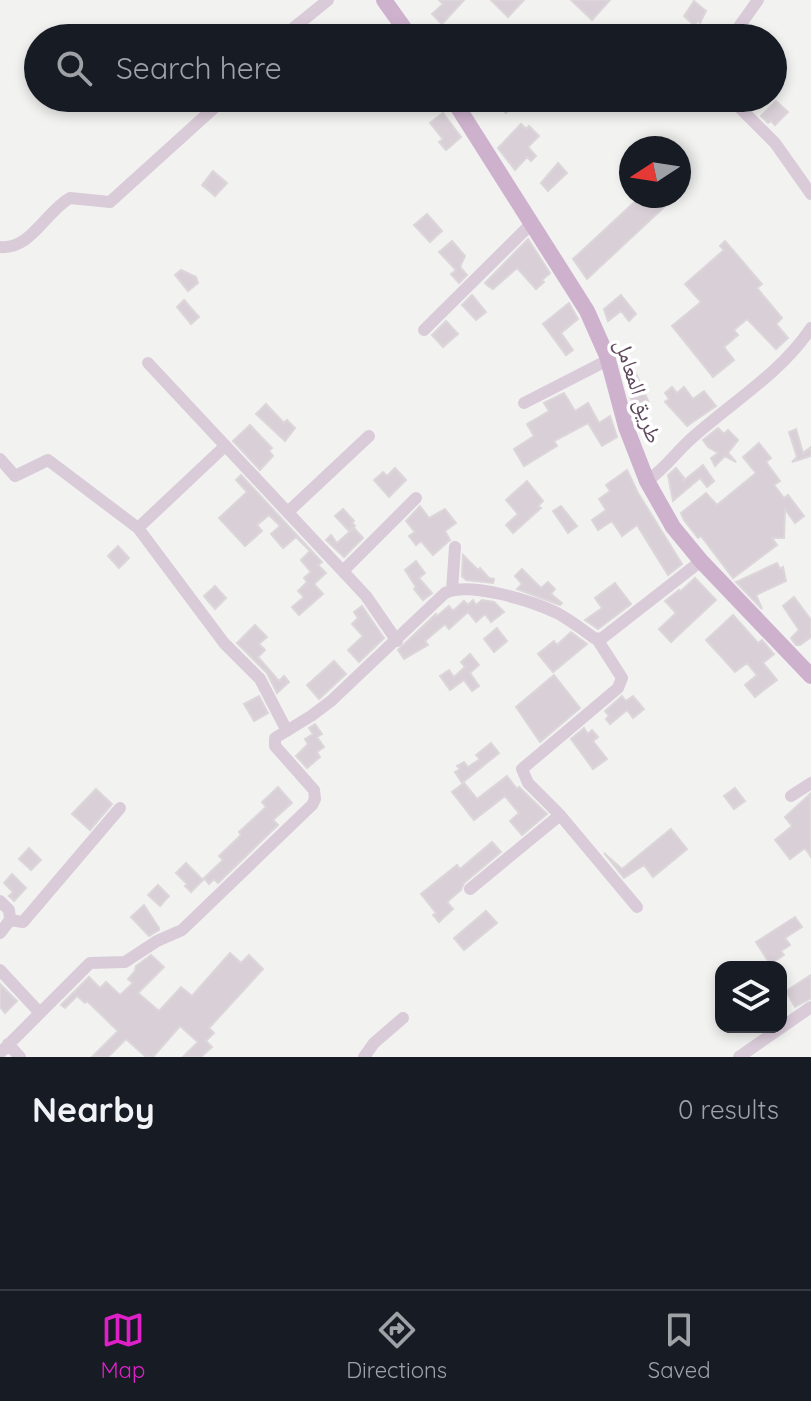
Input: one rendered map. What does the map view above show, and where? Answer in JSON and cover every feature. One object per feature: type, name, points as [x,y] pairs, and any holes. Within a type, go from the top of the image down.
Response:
[{"type":"main road","points":[[384,0],[401,24]]},
{"type":"main road","name":"طريق المعامل","points":[[461,112],[587,311],[608,360],[626,427],[647,481],[673,527],[701,561],[811,676]]},
{"type":"street","points":[[298,24],[328,0]]},
{"type":"street","points":[[741,24],[758,0]]},
{"type":"street","points":[[0,247],[12,248],[27,238],[70,198],[110,202],[210,112]]},
{"type":"street","points":[[744,112],[775,143],[811,194]]},
{"type":"street","points":[[424,330],[531,224]]},
{"type":"street","points":[[647,481],[664,469],[689,440],[775,370],[811,328]]},
{"type":"street","points":[[524,403],[608,360]]},
{"type":"street","points":[[148,363],[366,596],[397,641]]},
{"type":"street","points":[[289,511],[369,436]]},
{"type":"street","points":[[138,528],[224,447]]},
{"type":"street","points":[[0,459],[15,476],[48,460],[138,528],[224,643],[260,679],[287,731]]},
{"type":"street","points":[[343,571],[416,498]]},
{"type":"street","points":[[452,590],[455,547]]},
{"type":"street","points":[[597,639],[606,636],[701,561]]},
{"type":"street","points":[[20,1057],[4,1048],[90,963],[125,962],[189,924],[314,802],[314,790],[274,744],[277,736],[331,701],[445,593],[452,590],[486,592],[537,605],[567,619],[597,639],[622,678],[618,688],[522,769],[528,783],[560,815],[637,907]]},
{"type":"street","points":[[791,796],[811,783]]},
{"type":"street","points":[[10,920],[23,922],[120,808]]},
{"type":"street","points":[[470,889],[560,815]]},
{"type":"street","points":[[0,901],[9,910],[10,920],[0,933]]},
{"type":"street","points":[[0,970],[40,1013]]},
{"type":"street","points":[[739,1057],[811,1007]]},
{"type":"street","points":[[364,1057],[374,1043],[403,1018]]},
{"type":"building","points":[[439,0],[464,0],[442,24],[432,14],[443,4]]},
{"type":"building","points":[[491,0],[524,0],[508,17]]},
{"type":"building","points":[[571,0],[610,0],[592,20]]},
{"type":"building","points":[[694,1],[706,11],[700,23],[693,24],[684,16]]},
{"type":"building","points":[[765,112],[788,112],[775,125],[761,116]]},
{"type":"building","points":[[443,113],[461,137],[446,150],[439,142],[443,139],[430,123]]},
{"type":"building","points":[[521,124],[526,129],[529,126],[539,136],[528,147],[536,156],[531,161],[527,157],[515,170],[498,148]]},
{"type":"building","points":[[558,163],[567,173],[548,191],[541,183]]},
{"type":"building","points":[[213,171],[227,183],[215,196],[202,185]]},
{"type":"building","points":[[628,208],[663,208],[587,279],[573,259]]},
{"type":"building","points":[[427,214],[442,231],[430,242],[414,225]]},
{"type":"building","points":[[528,239],[550,273],[542,280],[544,282],[536,289],[517,268],[493,289],[488,286],[485,283]]},
{"type":"building","points":[[452,241],[465,256],[460,267],[467,275],[459,283],[451,274],[456,270],[439,252]]},
{"type":"building","points":[[725,241],[762,284],[757,288],[782,318],[776,324],[788,338],[776,349],[747,319],[734,330],[738,335],[724,347],[734,360],[713,377],[672,326],[701,302],[685,284],[724,250],[720,246]]},
{"type":"building","points":[[181,270],[196,277],[198,283],[188,291],[175,275]]},
{"type":"building","points":[[472,295],[486,312],[476,320],[462,305]]},
{"type":"building","points":[[621,295],[636,314],[629,321],[621,311],[608,321],[604,309]]},
{"type":"building","points":[[184,300],[199,317],[191,324],[177,307]]},
{"type":"building","points":[[569,303],[578,319],[561,333],[573,350],[566,355],[543,324]]},
{"type":"building","points":[[446,321],[458,334],[443,347],[432,335]]},
{"type":"building","points":[[631,362],[649,403],[634,410],[623,368]]},
{"type":"building","points":[[672,387],[677,393],[684,387],[693,399],[704,391],[716,406],[687,426],[665,402],[669,399],[665,393]]},
{"type":"building","points":[[564,393],[575,411],[588,403],[599,423],[610,416],[617,437],[602,446],[588,423],[554,441],[557,446],[524,466],[514,449],[534,436],[527,424],[549,411],[544,403]]},
{"type":"building","points":[[266,404],[284,423],[287,420],[295,428],[285,441],[256,414]]},
{"type":"building","points":[[250,425],[272,448],[269,451],[273,456],[260,470],[233,441]]},
{"type":"building","points":[[718,428],[724,434],[728,430],[738,440],[728,453],[736,462],[725,456],[715,466],[711,458],[718,453],[703,440]]},
{"type":"building","points":[[796,429],[803,453],[811,447],[811,456],[792,462],[797,457],[789,432]]},
{"type":"building","points":[[759,443],[771,458],[766,462],[780,481],[774,485],[784,498],[788,495],[804,516],[795,523],[785,509],[784,538],[772,538],[777,545],[733,578],[681,513],[706,493],[717,505],[756,473],[743,457]]},
{"type":"building","points":[[703,465],[714,481],[707,487],[700,478],[673,501],[668,475],[676,468],[684,478],[682,482]]},
{"type":"building","points":[[395,468],[406,480],[389,497],[374,480],[383,472],[387,476]]},
{"type":"building","points":[[627,470],[682,564],[668,575],[637,525],[622,536],[612,521],[598,530],[592,520],[606,510],[599,499],[610,491],[606,485]]},
{"type":"building","points":[[241,475],[322,562],[318,565],[326,573],[314,584],[323,594],[299,615],[292,607],[304,597],[298,591],[311,572],[301,560],[310,551],[296,537],[283,548],[271,534],[280,526],[269,515],[257,525],[262,531],[245,546],[219,518],[247,492],[236,480]]},
{"type":"building","points":[[527,481],[543,501],[538,506],[541,508],[513,533],[506,525],[518,514],[506,500]]},
{"type":"building","points":[[420,506],[429,518],[445,509],[456,523],[445,531],[450,540],[433,555],[421,541],[416,545],[409,536],[415,532],[406,521]]},
{"type":"building","points":[[561,506],[577,526],[568,533],[553,511]]},
{"type":"building","points":[[343,509],[354,521],[355,526],[349,531],[335,516]]},
{"type":"building","points":[[354,528],[363,538],[344,557],[326,540],[331,535],[337,543]]},
{"type":"building","points":[[118,546],[129,558],[119,568],[108,556]]},
{"type":"building","points":[[463,555],[478,570],[480,568],[494,579],[493,583],[466,580],[462,576]]},
{"type":"building","points":[[416,561],[425,573],[419,578],[432,593],[423,600],[405,570]]},
{"type":"building","points":[[777,563],[780,569],[783,567],[786,581],[756,595],[762,609],[736,582]]},
{"type":"building","points":[[522,569],[541,588],[548,582],[555,589],[551,594],[562,603],[560,605],[517,589],[522,584],[515,576]]},
{"type":"building","points":[[695,578],[716,600],[671,642],[659,629],[676,613],[665,601]]},
{"type":"building","points":[[615,583],[631,604],[598,629],[585,620],[602,608],[595,598]]},
{"type":"building","points":[[215,586],[226,598],[215,609],[204,596]]},
{"type":"building","points":[[794,597],[811,620],[811,637],[800,645],[796,645],[791,638],[799,630],[783,606]]},
{"type":"building","points":[[473,600],[476,605],[482,600],[494,602],[504,612],[491,622],[485,614],[476,622],[468,612],[449,629],[445,624],[425,641],[428,645],[404,659],[398,650],[436,614],[449,606],[453,611],[464,601],[468,605]]},
{"type":"building","points":[[362,606],[384,638],[359,662],[348,650],[363,636],[352,624],[358,618],[354,612]]},
{"type":"building","points":[[733,615],[758,643],[762,640],[774,654],[763,663],[777,680],[755,697],[745,685],[757,675],[747,663],[735,672],[706,640]]},
{"type":"building","points":[[255,625],[267,637],[259,644],[265,650],[258,657],[279,681],[284,676],[289,682],[277,693],[267,673],[237,643]]},
{"type":"building","points":[[497,628],[507,641],[494,652],[484,639]]},
{"type":"building","points":[[571,632],[587,644],[553,672],[538,654],[554,641],[557,645]]},
{"type":"building","points":[[470,654],[479,665],[470,673],[479,686],[472,691],[464,680],[450,690],[440,676],[449,670],[454,677],[465,667],[461,662]]},
{"type":"building","points":[[334,661],[346,674],[319,699],[307,685]]},
{"type":"building","points":[[554,675],[580,708],[540,742],[516,707]]},
{"type":"building","points":[[259,696],[268,713],[254,721],[244,704]]},
{"type":"building","points":[[622,696],[626,701],[633,696],[644,709],[633,718],[627,710],[610,724],[605,711]]},
{"type":"building","points":[[315,724],[322,734],[317,737],[324,747],[317,752],[320,757],[307,768],[296,756],[308,744],[305,739],[313,734],[309,728]]},
{"type":"building","points":[[584,728],[588,734],[592,730],[598,737],[593,741],[607,759],[593,769],[571,739]]},
{"type":"building","points":[[491,743],[499,753],[462,783],[455,772],[460,769],[457,766],[464,762],[468,767],[480,759],[476,755]]},
{"type":"building","points":[[507,776],[517,789],[519,787],[547,814],[522,835],[510,821],[519,813],[505,796],[474,820],[452,792],[464,783],[477,799]]},
{"type":"building","points":[[278,787],[292,803],[273,820],[278,825],[218,883],[214,879],[209,884],[204,878],[223,860],[219,856],[266,807],[262,802]]},
{"type":"building","points":[[735,788],[745,801],[734,809],[724,796]]},
{"type":"building","points":[[96,789],[112,804],[90,830],[72,814]]},
{"type":"building","points":[[810,794],[811,857],[805,848],[790,859],[775,840],[792,826],[785,817]]},
{"type":"building","points":[[671,829],[687,849],[653,877],[644,865],[624,878],[604,853],[622,869]]},
{"type":"building","points":[[492,842],[501,852],[447,902],[453,909],[439,922],[421,894],[457,865],[460,869]]},
{"type":"building","points":[[29,848],[41,860],[31,870],[19,859]]},
{"type":"building","points":[[186,863],[203,880],[191,892],[176,873]]},
{"type":"building","points":[[12,874],[26,888],[14,901],[9,896],[13,892],[4,883]]},
{"type":"building","points":[[158,885],[169,896],[160,906],[148,895]]},
{"type":"building","points":[[144,905],[159,928],[149,936],[131,917]]},
{"type":"building","points":[[486,911],[497,923],[464,950],[454,938]]},
{"type":"building","points":[[795,917],[802,927],[785,938],[790,945],[781,951],[784,955],[775,961],[768,961],[756,942]]},
{"type":"building","points":[[230,953],[241,963],[249,955],[263,969],[209,1028],[214,1033],[206,1041],[212,1047],[201,1057],[183,1057],[198,1042],[180,1026],[153,1057],[146,1057],[126,1039],[108,1057],[92,1057],[118,1031],[87,1001],[85,1003],[77,996],[65,1008],[61,1005],[89,977],[100,988],[106,982],[120,995],[133,983],[128,979],[136,966],[151,955],[164,967],[138,993],[159,1011],[181,987],[192,996]]},
{"type":"building","points":[[811,975],[811,998],[795,1007],[787,990]]},
{"type":"building","points":[[0,984],[17,1001],[5,1013],[0,1007]]}]
